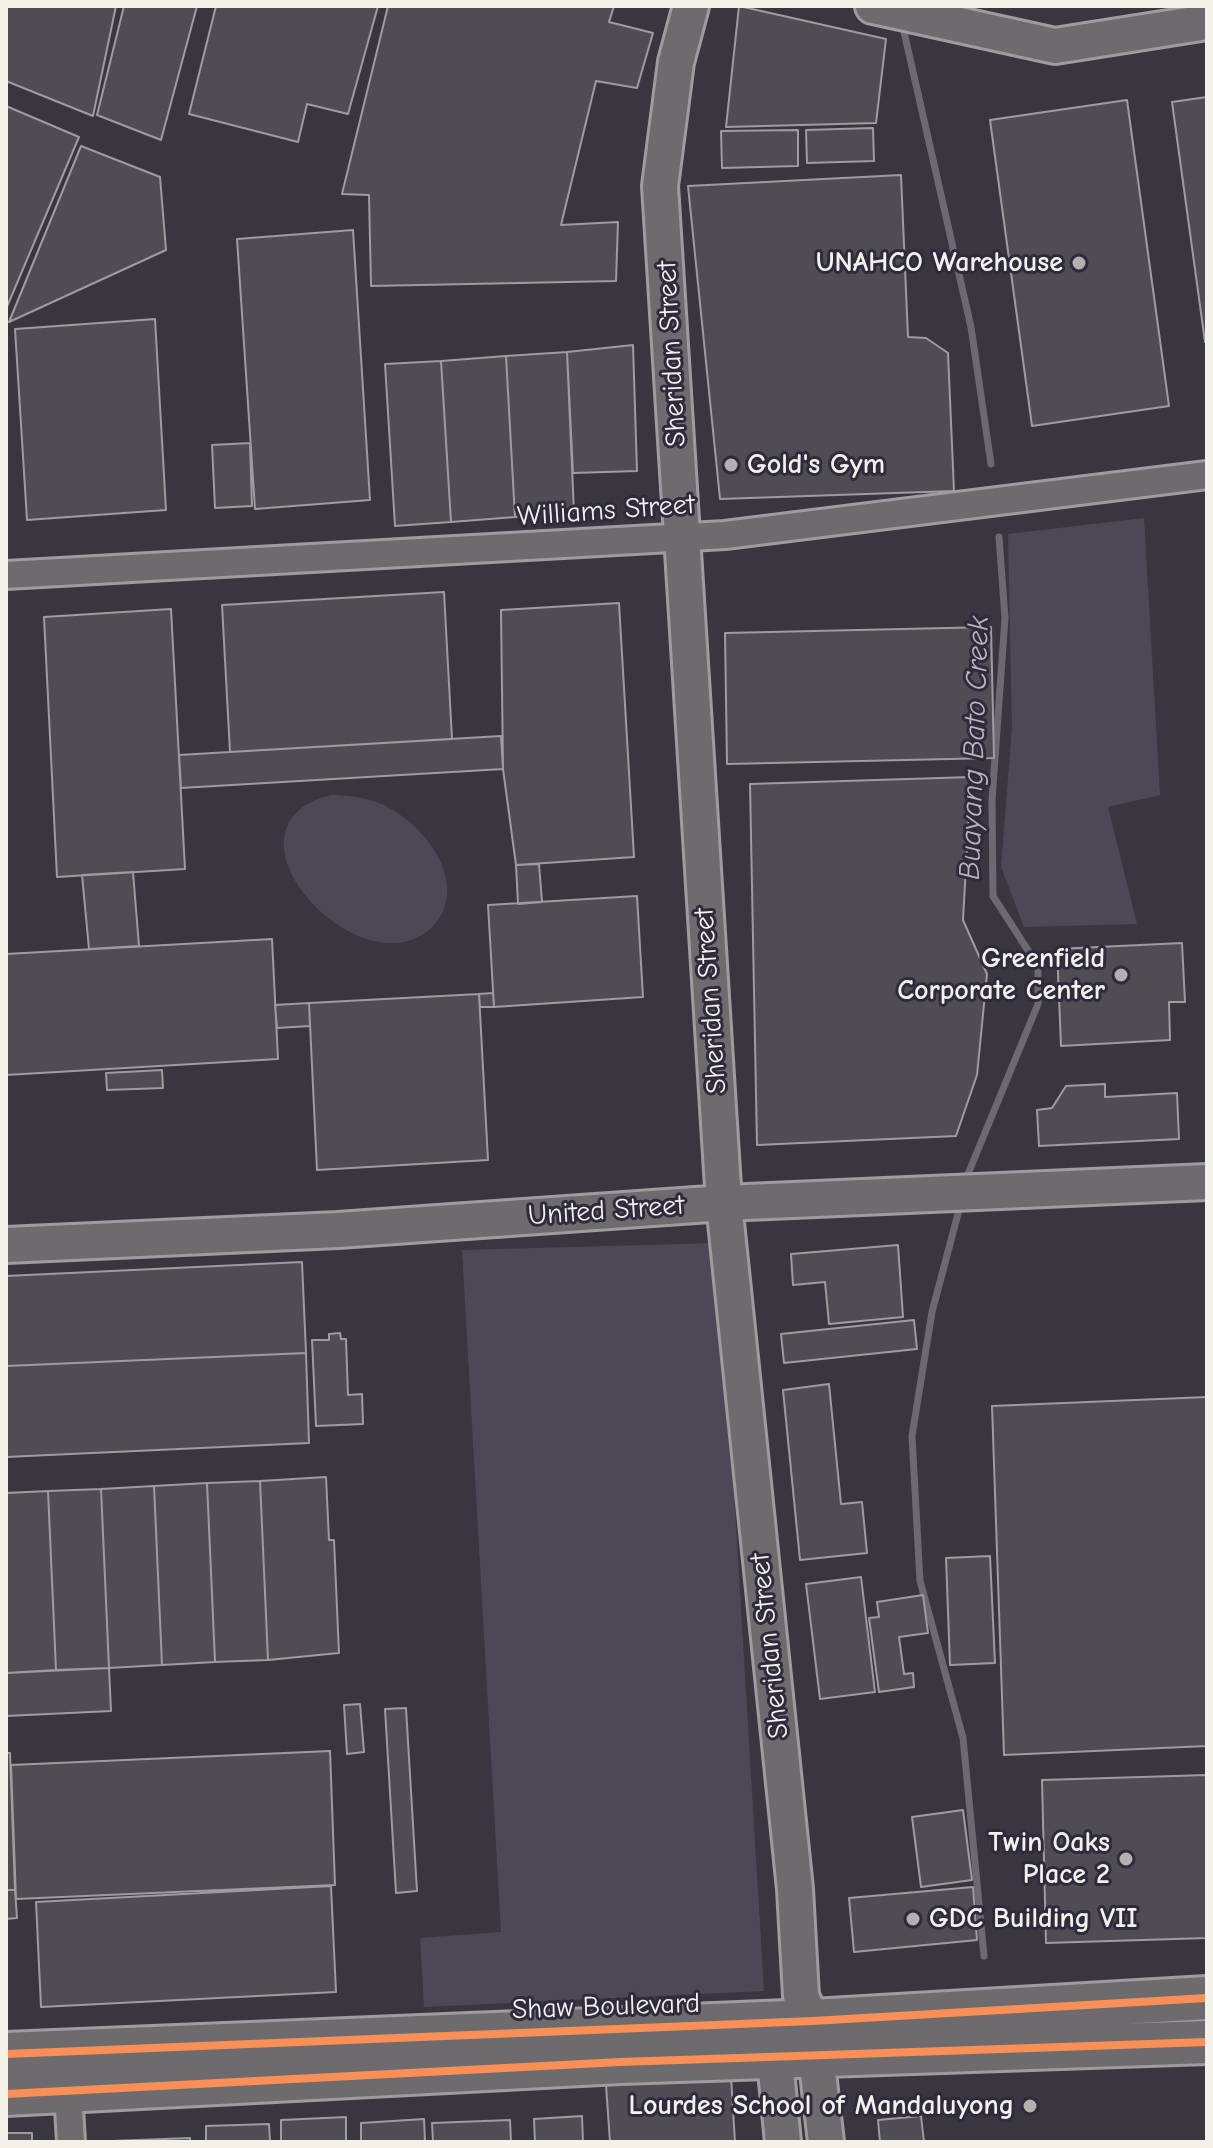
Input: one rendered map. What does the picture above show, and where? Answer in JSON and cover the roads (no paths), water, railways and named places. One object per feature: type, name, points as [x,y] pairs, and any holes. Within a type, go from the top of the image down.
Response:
[{"type":"main road","name":"Shaw Boulevard","points":[[6,2054],[795,2031],[1207,1998]]},
{"type":"main road","name":"Shaw Boulevard","points":[[6,2094],[588,2063],[795,2031],[1080,2043],[1207,2042]]},
{"type":"street","name":"Sheridan Street","points":[[691,6],[676,62],[660,186],[724,1203],[795,1889],[795,2031]]},
{"type":"street","points":[[873,6],[1055,46],[1207,22]]},
{"type":"street","name":"Williams Street","points":[[6,575],[681,538],[1207,475]]},
{"type":"street","name":"United Street","points":[[6,1245],[338,1230],[724,1203],[1207,1182]]},
{"type":"street","points":[[783,2142],[795,2031]]},
{"type":"street","points":[[795,2031],[826,2142]]},
{"type":"street","points":[[68,2091],[71,2142]]},
{"type":"waterway","name":"Buayang Bato Creek","points":[[902,23],[971,327],[991,464]]},
{"type":"waterway","name":"Buayang Bato Creek","points":[[968,1174],[1038,1004],[1038,966],[993,896],[992,800],[1005,618],[999,537]]},
{"type":"waterway","name":"Buayang Bato Creek","points":[[959,1210],[932,1312],[912,1436],[920,1581],[963,1738],[984,1956]]},
{"type":"place","name":"UNAHCO Warehouse","points":[[1079,263]]},
{"type":"place","name":"Gold's Gym","points":[[731,465]]},
{"type":"place","name":"Greenfield Corporate Center","points":[[1121,975]]},
{"type":"place","name":"Twin Oaks Place 2","points":[[1126,1859]]},
{"type":"place","name":"GDC Building VII","points":[[913,1919]]},
{"type":"place","name":"Lourdes School of Mandaluyong","points":[[1030,2106]]}]
